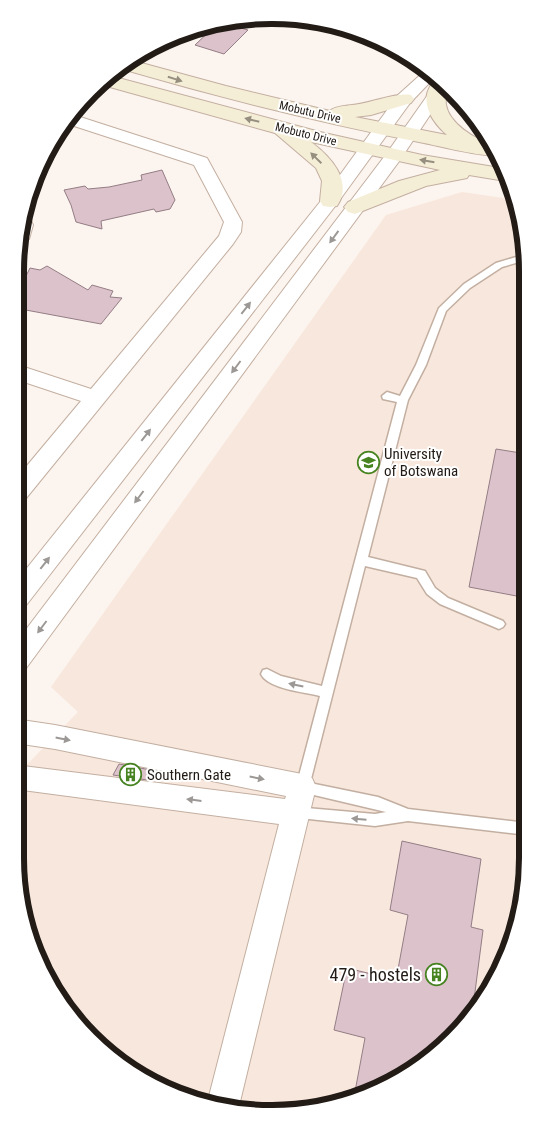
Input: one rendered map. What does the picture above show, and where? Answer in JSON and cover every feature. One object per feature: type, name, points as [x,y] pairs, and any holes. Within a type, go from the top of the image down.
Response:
[{"type":"main road","name":"Mobutu Drive","points":[[133,67],[207,88],[382,129],[486,148]]},
{"type":"main road","name":"Mobuto Drive","points":[[112,82],[394,156],[499,174]]},
{"type":"main road","points":[[437,87],[436,105],[443,118],[456,133],[476,146]]},
{"type":"main road","points":[[302,110],[353,112],[404,100]]},
{"type":"main road","points":[[275,126],[321,161],[332,183],[330,201]]},
{"type":"main road","points":[[355,207],[398,187],[446,175],[484,172]]},
{"type":"street","points":[[24,590],[330,201],[404,100],[433,83]]},
{"type":"street","points":[[24,651],[394,156],[409,134],[435,85]]},
{"type":"street","points":[[24,485],[231,234],[233,222],[201,162],[75,120]]},
{"type":"street","points":[[24,374],[94,398]]},
{"type":"street","points":[[24,732],[55,737],[298,800]]},
{"type":"street","points":[[24,778],[298,800]]},
{"type":"street","points":[[224,1100],[298,800]]},
{"type":"lane","points":[[298,800],[402,400],[421,365],[442,310],[467,286],[491,270],[499,265],[519,259]]},
{"type":"lane","points":[[387,396],[402,400]]},
{"type":"lane","points":[[360,560],[421,574],[431,591],[444,602],[499,624]]},
{"type":"lane","points":[[267,674],[278,682],[327,692]]},
{"type":"lane","points":[[298,800],[375,820],[408,815]]},
{"type":"lane","points":[[298,800],[378,803],[408,815],[519,828]]},
{"type":"shaded area","name":"University of Botswana","points":[[462,192],[508,199],[511,207],[519,255],[519,874],[517,890],[506,937],[486,981],[458,1021],[422,1054],[381,1080],[336,1097],[288,1105],[239,1103],[192,1092],[162,1080],[134,1063],[96,1033],[75,1008],[57,981],[37,937],[26,890],[24,874],[24,768],[78,712],[51,687],[386,215]]},
{"type":"building","points":[[236,27],[248,30],[224,54],[195,45],[209,32]]},
{"type":"building","points":[[162,170],[175,200],[170,209],[156,212],[154,209],[101,221],[102,229],[76,222],[64,190],[85,186],[88,189],[109,187],[142,180],[141,175]]},
{"type":"building","points":[[47,266],[88,290],[92,285],[113,291],[110,297],[122,298],[101,324],[24,310],[24,278],[30,268],[40,270]]},
{"type":"building","points":[[496,449],[519,453],[519,596],[469,587]]},
{"type":"building","points":[[119,764],[151,770],[147,780],[113,775]]},
{"type":"building","name":"479 - hostels","points":[[402,841],[481,859],[471,927],[483,930],[474,999],[447,1033],[422,1054],[381,1080],[355,1090],[365,1038],[334,1030],[347,968],[396,980],[408,915],[390,910]]},
{"type":"place","name":"University of Botswana","points":[[368,463]]},
{"type":"place","name":"Southern Gate","points":[[131,775]]},
{"type":"place","name":"479 - hostels","points":[[437,974]]}]
